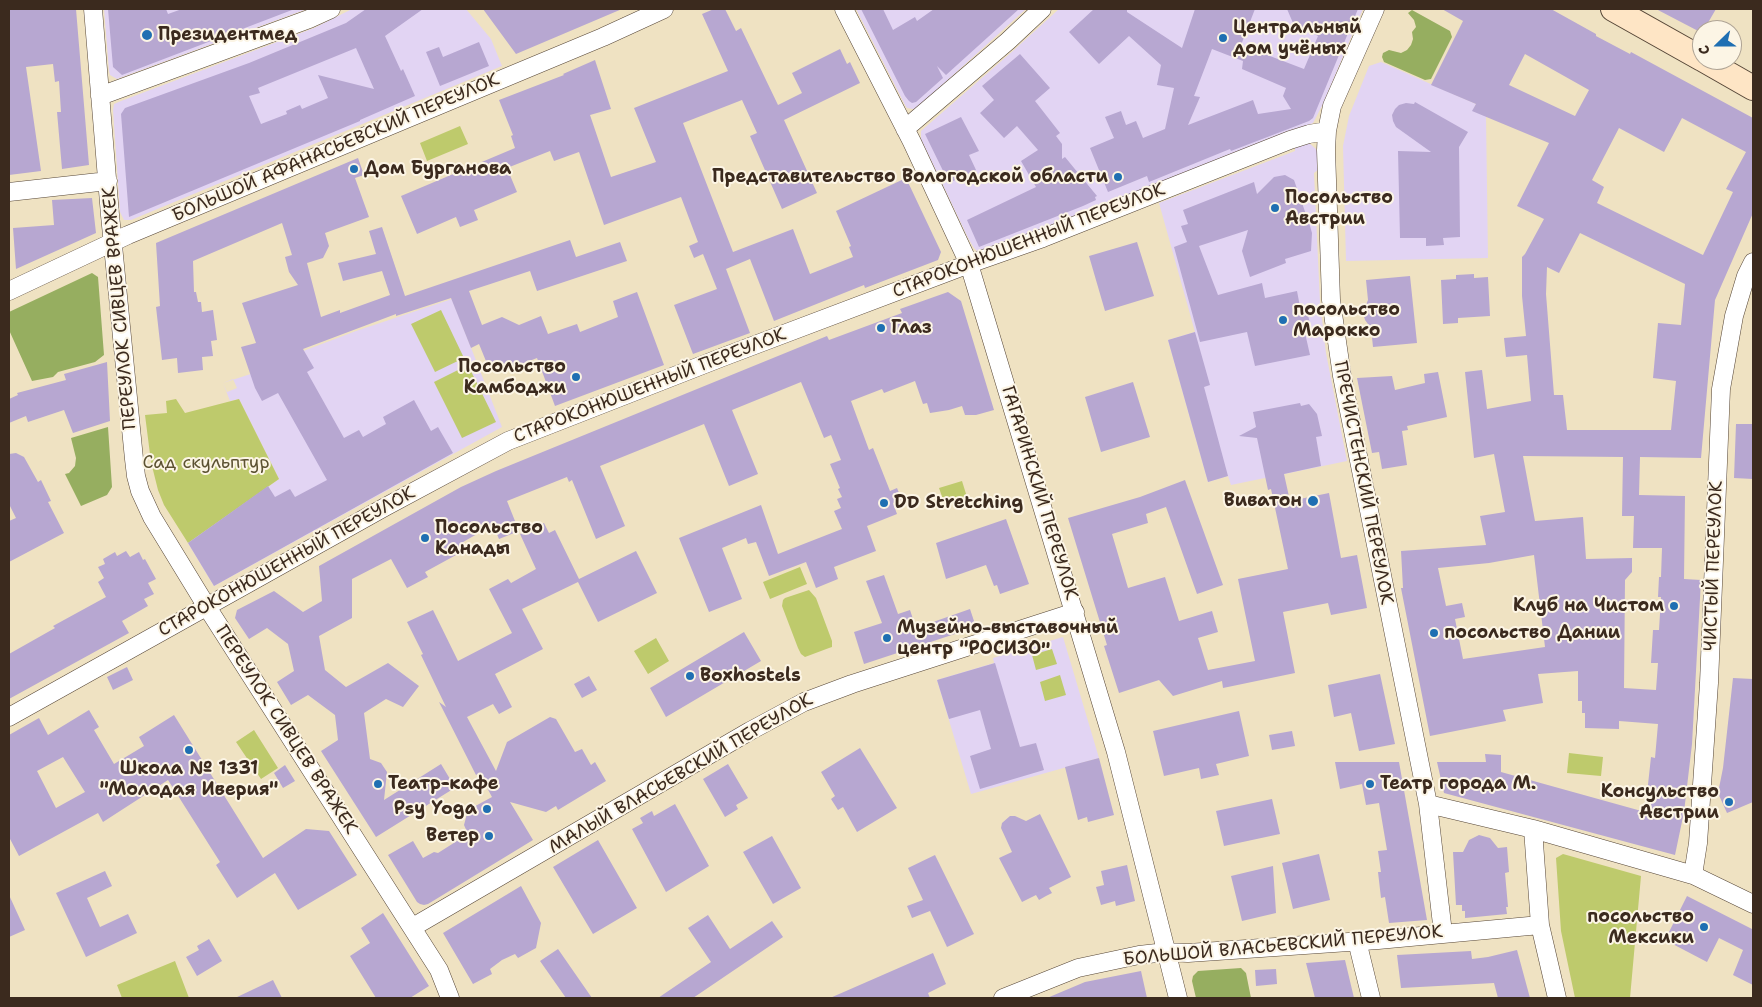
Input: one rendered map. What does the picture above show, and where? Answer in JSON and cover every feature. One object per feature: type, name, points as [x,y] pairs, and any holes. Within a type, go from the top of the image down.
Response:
[{"type":"main road","points":[[1618,10],[1692,53]]},
{"type":"main road","points":[[1722,70],[1753,88]]},
{"type":"street","name":"ПЕРЕУЛОК СИВЦЕВ ВРАЖЕК","points":[[93,9],[136,476],[142,495],[152,517],[207,607],[439,970],[449,998]]},
{"type":"street","points":[[100,96],[310,19],[330,9]]},
{"type":"street","name":"БОЛЬШОЙ АФАНАСЬЕВСКИЙ ПЕРЕУЛОК","points":[[9,291],[113,242],[603,37],[664,9]]},
{"type":"street","name":"ГАГАРИНСКИЙ ПЕРЕУЛОК","points":[[844,9],[905,129],[969,264],[1123,775],[1178,998]]},
{"type":"street","points":[[905,129],[1008,41],[1042,9]]},
{"type":"street","name":"ПРЕЧИСТЕНСКИЙ ПЕРЕУЛОК","points":[[1375,9],[1332,106],[1327,131],[1330,276],[1337,350],[1428,804],[1443,933]]},
{"type":"street","name":"СТАРОКОНЮШЕННЫЙ ПЕРЕУЛОК","points":[[9,717],[425,485],[508,441],[552,422],[969,264],[1043,238],[1290,140],[1327,131]]},
{"type":"street","points":[[9,192],[108,181]]},
{"type":"street","name":"ЧИСТЫЙ ПЕРЕУЛОК","points":[[1693,875],[1698,844],[1709,683],[1721,389],[1734,316],[1746,276],[1753,262]]},
{"type":"street","name":"МАЛЫЙ ВЛАСЬЕВСКИЙ ПЕРЕУЛОК","points":[[413,928],[750,730],[804,702],[852,684],[1075,612]]},
{"type":"street","points":[[1428,804],[1533,829],[1693,875],[1753,904]]},
{"type":"street","points":[[1533,829],[1540,925],[1557,998]]},
{"type":"street","name":"БОЛЬШОЙ ВЛАСЬЕВСКИЙ ПЕРЕУЛОК","points":[[1003,998],[1078,968],[1139,955],[1357,941],[1540,925]]},
{"type":"street","points":[[1357,941],[1371,998]]},
{"type":"shaded area","points":[[104,9],[307,9],[117,79],[110,75],[109,71]]},
{"type":"shaded area","points":[[352,9],[466,9],[491,39],[502,66],[131,220],[124,220],[120,212],[114,104],[314,28]]},
{"type":"shaded area","points":[[856,9],[1026,9],[917,108],[913,109],[907,108],[905,105]]},
{"type":"shaded area","points":[[1059,9],[1363,9],[1323,104],[1313,123],[978,252],[968,238],[921,139],[921,131]]},
{"type":"shaded area","points":[[1381,62],[1476,104],[1473,110],[1486,116],[1488,258],[1346,261],[1343,146],[1349,116],[1369,66]]},
{"type":"shaded area","points":[[1309,143],[1316,149],[1319,155],[1319,169],[1314,173],[1320,302],[1326,353],[1347,461],[1231,485],[1228,476],[1208,482],[1168,340],[1195,332],[1159,203],[1295,151],[1295,144]]},
{"type":"shaded area","points":[[452,299],[502,427],[214,586],[188,543],[279,479],[239,399],[230,401],[223,383],[227,392],[237,388],[233,380],[266,369],[298,353],[356,331]]},
{"type":"shaded area","points":[[1063,637],[1099,758],[971,794],[937,680],[994,663],[993,658]]},
{"type":"green space","points":[[1412,10],[1450,31],[1452,37],[1431,79],[1425,80],[1384,62],[1382,57],[1383,53],[1389,50],[1401,53],[1411,45],[1413,39],[1412,32],[1416,27],[1414,20],[1408,13]]},
{"type":"green space","points":[[460,126],[468,144],[427,161],[420,143]]},
{"type":"green space","points":[[92,273],[98,277],[104,355],[95,362],[58,372],[53,377],[32,381],[9,330],[9,312]]},
{"type":"green space","points":[[441,310],[464,358],[435,372],[411,324]]},
{"type":"green space","points":[[468,365],[496,422],[462,438],[434,382]]},
{"type":"green space","name":"Сад скульптур","points":[[176,399],[185,413],[239,399],[279,479],[188,543],[164,505],[158,490],[151,462],[145,415],[167,413],[166,401]]},
{"type":"green space","points":[[108,427],[112,487],[107,495],[81,506],[65,474],[69,473],[75,466],[76,458],[71,438]]},
{"type":"green space","points":[[962,481],[967,497],[945,505],[939,488]]},
{"type":"green space","points":[[800,567],[807,584],[770,599],[763,582]]},
{"type":"green space","points":[[809,590],[816,598],[832,641],[832,647],[805,657],[798,648],[782,606],[785,598]]},
{"type":"green space","points":[[656,638],[669,661],[648,674],[634,651]]},
{"type":"green space","points":[[1052,649],[1057,664],[1036,670],[1032,655]]},
{"type":"green space","points":[[1060,675],[1066,695],[1045,701],[1040,682]]},
{"type":"green space","points":[[254,730],[278,768],[261,779],[236,742]]},
{"type":"green space","points":[[1569,753],[1603,757],[1601,776],[1567,773]]},
{"type":"green space","points":[[1563,854],[1641,876],[1630,998],[1575,998],[1561,931],[1556,858]]},
{"type":"green space","points":[[175,961],[189,998],[122,998],[117,985]]},
{"type":"green space","points":[[1241,968],[1246,973],[1251,998],[1196,998],[1192,981],[1193,976],[1198,971]]},
{"type":"building","points":[[9,9],[76,9],[89,165],[62,169],[57,112],[61,112],[59,81],[55,82],[53,64],[26,67],[41,171],[9,175]]},
{"type":"building","points":[[108,9],[166,9],[168,14],[182,9],[292,10],[122,75],[113,67]]},
{"type":"building","points":[[366,9],[423,9],[385,36],[415,96],[360,121],[129,217],[121,114],[125,108],[249,63],[346,23]],"holes":[[[356,48],[374,89],[318,75],[328,98],[302,109],[300,105],[286,111],[287,114],[261,124],[249,96],[260,93],[258,88]]]},
{"type":"building","points":[[483,9],[622,9],[516,54]]},
{"type":"building","points":[[714,9],[725,9],[736,31],[741,28],[778,105],[802,93],[792,73],[840,49],[847,64],[850,62],[860,83],[784,120],[817,193],[782,209],[750,136],[757,133],[742,100],[683,123],[733,252],[793,229],[810,274],[853,257],[849,247],[851,246],[836,211],[906,178],[941,252],[938,260],[865,288],[864,285],[774,321],[750,259],[726,269],[750,333],[693,354],[674,305],[717,289],[703,254],[694,258],[689,246],[698,242],[681,197],[604,225],[579,152],[554,161],[550,151],[507,168],[517,192],[474,210],[478,220],[460,227],[456,217],[417,234],[401,196],[515,148],[511,136],[513,135],[499,100],[564,75],[595,60],[611,109],[590,115],[611,177],[656,162],[634,108],[728,71],[702,14]]},
{"type":"building","points":[[861,9],[883,9],[893,30],[915,17],[917,21],[934,9],[1019,9],[946,75],[937,66],[943,78],[916,102],[912,103],[905,96]]},
{"type":"building","points":[[1094,9],[1127,9],[1127,12],[1182,48],[1195,9],[1255,9],[1241,45],[1304,69],[1318,36],[1293,23],[1287,9],[1358,9],[1313,118],[1309,121],[1231,151],[1230,149],[1149,182],[1147,176],[1108,192],[1090,148],[1114,138],[1105,117],[1121,111],[1126,125],[1136,121],[1143,138],[1165,129],[1174,88],[1157,85],[1161,65],[1129,36],[1099,64],[1069,32]],"holes":[[[1212,49],[1243,61],[1242,69],[1286,88],[1283,96],[1291,109],[1258,114],[1253,100],[1188,125],[1200,97],[1194,96]]]},
{"type":"building","points":[[1442,9],[1551,9],[1596,34],[1596,36],[1630,54],[1631,52],[1753,118],[1753,213],[1715,300],[1701,458],[1640,457],[1639,495],[1685,496],[1684,579],[1701,580],[1692,744],[1684,812],[1675,855],[1444,793],[1437,762],[1486,762],[1485,754],[1501,755],[1501,772],[1645,812],[1651,757],[1655,758],[1658,724],[1619,721],[1619,729],[1585,728],[1585,713],[1582,713],[1582,701],[1578,701],[1578,671],[1538,674],[1543,703],[1503,710],[1506,721],[1430,736],[1401,588],[1403,588],[1401,551],[1486,545],[1480,516],[1505,512],[1494,454],[1474,458],[1465,372],[1482,370],[1487,409],[1531,401],[1527,355],[1506,357],[1504,338],[1526,336],[1522,296],[1522,257],[1544,219],[1517,206],[1549,143],[1472,111],[1476,104],[1431,85],[1463,21]],"holes":[[[1525,54],[1589,90],[1575,116],[1509,85]],[[1682,118],[1746,152],[1726,189],[1733,192],[1703,255],[1597,203],[1604,187],[1592,180],[1619,128],[1664,152]],[[1580,233],[1685,284],[1681,325],[1658,323],[1653,378],[1676,381],[1671,430],[1567,430],[1563,395],[1554,395],[1546,294],[1547,267],[1559,273]],[[1523,456],[1623,457],[1622,516],[1634,516],[1633,548],[1662,548],[1658,597],[1661,597],[1659,630],[1653,630],[1651,663],[1658,663],[1656,690],[1624,688],[1625,580],[1632,572],[1632,558],[1586,559],[1583,517],[1535,521]],[[1534,555],[1545,647],[1463,659],[1455,619],[1465,617],[1462,603],[1446,606],[1438,568],[1489,563]]]},
{"type":"building","points":[[1656,9],[1716,9],[1710,20],[1692,20],[1692,28]]},
{"type":"building","points":[[479,42],[489,66],[440,86],[426,52],[439,47],[443,57]]},
{"type":"building","points":[[1020,54],[1050,88],[1035,101],[1060,133],[1056,136],[1062,144],[1062,159],[1065,157],[1097,196],[1095,197],[1096,200],[1083,206],[979,247],[967,220],[1036,187],[1021,161],[1038,150],[1017,126],[1004,138],[980,113],[994,100],[982,86]]},
{"type":"building","points":[[1415,102],[1468,132],[1459,147],[1460,237],[1443,238],[1444,245],[1426,246],[1426,238],[1400,238],[1398,151],[1431,152],[1396,127],[1392,115],[1399,105],[1406,103],[1414,104]]},
{"type":"building","points":[[961,117],[979,151],[969,155],[976,170],[949,183],[925,134]]},
{"type":"building","points":[[358,158],[364,175],[355,178],[369,217],[325,233],[329,246],[323,258],[307,263],[321,317],[340,310],[340,313],[390,295],[382,271],[343,281],[338,263],[376,254],[369,231],[382,227],[405,296],[570,240],[576,257],[620,242],[627,261],[537,291],[530,271],[469,291],[482,325],[502,317],[519,325],[541,316],[548,334],[577,324],[580,332],[618,317],[613,301],[637,292],[664,365],[555,406],[537,358],[501,372],[499,367],[490,371],[479,344],[471,348],[451,298],[396,316],[396,314],[303,349],[314,368],[307,372],[344,438],[359,430],[363,437],[386,424],[383,417],[414,400],[431,431],[438,427],[453,453],[214,586],[188,543],[268,486],[275,497],[290,489],[295,497],[327,480],[278,393],[262,401],[255,388],[241,347],[256,343],[242,303],[298,285],[289,272],[285,257],[292,255],[282,223],[193,261],[194,292],[196,292],[198,302],[201,302],[202,312],[213,310],[217,340],[211,341],[213,356],[202,357],[203,370],[178,373],[177,358],[162,360],[156,307],[160,306],[156,243]]},
{"type":"building","points":[[1285,175],[1294,180],[1310,226],[1312,233],[1311,251],[1285,259],[1286,263],[1250,277],[1242,251],[1248,230],[1199,246],[1218,295],[1262,283],[1265,298],[1297,291],[1301,312],[1307,311],[1312,332],[1305,333],[1310,355],[1255,366],[1247,332],[1200,342],[1174,247],[1187,242],[1181,226],[1188,224],[1183,210],[1254,182],[1257,194],[1274,177]]},
{"type":"building","points":[[92,198],[96,233],[16,269],[13,228],[54,225],[52,200]]},
{"type":"building","points":[[1137,242],[1154,296],[1105,311],[1089,256]]},
{"type":"building","points":[[1474,274],[1474,278],[1488,277],[1490,316],[1458,318],[1458,323],[1443,324],[1441,280],[1456,279],[1456,275]]},
{"type":"building","points":[[1410,276],[1417,343],[1373,347],[1371,328],[1365,320],[1363,313],[1368,300],[1366,280]]},
{"type":"building","points":[[948,292],[961,301],[994,410],[976,415],[965,415],[962,406],[930,413],[927,403],[923,404],[915,381],[884,393],[882,389],[851,401],[869,450],[873,448],[890,491],[897,488],[902,500],[893,503],[897,514],[867,526],[876,551],[834,567],[838,579],[816,588],[806,562],[769,576],[756,542],[748,544],[746,538],[722,548],[742,599],[709,612],[679,538],[761,505],[778,554],[842,529],[834,511],[841,508],[837,499],[842,497],[830,464],[841,460],[831,435],[824,438],[801,382],[732,410],[758,474],[729,486],[704,424],[600,466],[625,526],[596,539],[572,480],[569,482],[567,477],[507,501],[519,531],[499,539],[493,525],[463,542],[467,549],[425,572],[428,577],[407,588],[391,559],[352,579],[352,618],[319,636],[325,670],[346,687],[388,663],[419,686],[403,707],[386,699],[364,713],[370,759],[381,763],[387,772],[384,800],[441,764],[453,784],[453,789],[376,837],[321,751],[338,740],[335,715],[308,695],[291,705],[277,682],[294,671],[288,644],[267,628],[249,639],[235,618],[237,610],[274,591],[303,612],[322,601],[319,566],[461,487],[827,336],[829,340],[902,313],[900,309]]},
{"type":"building","points":[[1195,332],[1210,385],[1204,387],[1228,476],[1208,482],[1168,340]]},
{"type":"building","points":[[107,362],[110,421],[73,433],[64,410],[28,422],[26,416],[9,423],[9,399],[18,395],[17,393],[66,380],[64,374]]},
{"type":"building","points":[[1438,372],[1447,417],[1407,426],[1408,430],[1402,431],[1407,465],[1382,469],[1379,452],[1372,453],[1357,378],[1392,376],[1395,390],[1425,383],[1424,374]]},
{"type":"building","points":[[1133,382],[1150,437],[1101,452],[1085,397]]},
{"type":"building","points":[[1300,403],[1301,406],[1309,404],[1317,414],[1322,436],[1316,437],[1321,466],[1284,474],[1290,501],[1329,493],[1341,558],[1357,555],[1367,608],[1331,615],[1328,603],[1283,612],[1295,673],[1223,688],[1222,681],[1173,696],[1159,680],[1119,693],[1104,646],[1107,645],[1068,518],[1140,497],[1185,480],[1223,585],[1197,594],[1166,507],[1146,514],[1148,523],[1112,534],[1128,588],[1165,577],[1179,621],[1212,611],[1218,632],[1198,638],[1208,670],[1255,661],[1238,579],[1288,569],[1271,489],[1268,490],[1257,438],[1239,436],[1256,427],[1253,412]]},
{"type":"building","points":[[1736,424],[1753,424],[1753,479],[1734,478]]},
{"type":"building","points":[[16,453],[24,457],[38,482],[41,480],[51,501],[48,502],[64,533],[9,562],[9,521],[16,518],[9,504],[9,454]]},
{"type":"building","points":[[1006,519],[1029,584],[1000,594],[997,585],[994,586],[986,565],[946,579],[936,543]]},
{"type":"building","points":[[544,523],[549,533],[555,530],[579,579],[636,551],[657,593],[598,622],[578,582],[522,609],[543,649],[495,674],[512,707],[499,714],[493,704],[467,717],[496,771],[507,742],[550,717],[556,719],[575,752],[582,749],[591,765],[595,762],[606,781],[558,810],[556,806],[546,812],[510,802],[533,840],[428,904],[420,904],[388,855],[413,841],[423,858],[434,852],[438,853],[468,834],[464,825],[468,810],[492,797],[479,773],[476,775],[439,702],[446,707],[407,622],[433,610],[458,661],[512,633],[489,589],[508,579],[511,583],[536,569],[520,534]]},
{"type":"building","points":[[126,551],[130,557],[139,552],[156,579],[148,583],[154,594],[144,599],[148,606],[122,621],[129,633],[9,699],[9,654],[55,628],[53,626],[106,597],[98,582],[104,578],[98,567],[105,564],[103,559],[115,552],[117,556]]},
{"type":"building","points":[[884,575],[898,614],[910,610],[916,628],[970,609],[976,627],[864,664],[854,632],[882,623],[866,581]]},
{"type":"building","points":[[744,632],[761,661],[666,717],[650,688]]},
{"type":"building","points":[[995,663],[1020,747],[1036,743],[1044,770],[980,789],[970,756],[991,749],[980,710],[949,719],[937,680]]},
{"type":"building","points":[[127,667],[133,680],[113,690],[107,677]]},
{"type":"building","points":[[1380,674],[1395,744],[1359,751],[1351,713],[1334,717],[1328,685]]},
{"type":"building","points":[[589,676],[597,690],[582,698],[574,684]]},
{"type":"building","points":[[1733,678],[1753,679],[1753,802],[1727,813],[1718,793],[1723,768]]},
{"type":"building","points":[[89,710],[99,727],[94,730],[114,764],[144,746],[139,737],[174,715],[263,858],[306,829],[329,831],[357,875],[298,910],[275,873],[237,898],[216,865],[220,862],[168,780],[103,822],[98,813],[19,856],[9,837],[9,735],[39,718],[48,735]],"holes":[[[63,757],[85,792],[56,808],[37,771]]]},
{"type":"building","points":[[1239,711],[1249,756],[1216,764],[1219,775],[1201,779],[1199,768],[1164,776],[1153,731]]},
{"type":"building","points":[[1292,731],[1295,746],[1272,750],[1269,735]]},
{"type":"building","points":[[860,748],[897,808],[857,832],[843,807],[838,810],[831,799],[835,796],[821,772]]},
{"type":"building","points":[[1099,758],[1114,815],[1088,822],[1087,817],[1078,820],[1065,767]]},
{"type":"building","points":[[1335,762],[1399,762],[1427,920],[1389,923],[1385,897],[1381,898],[1378,872],[1381,872],[1378,851],[1387,850],[1379,803],[1366,805],[1362,784],[1340,789]]},
{"type":"building","points":[[728,764],[748,798],[736,805],[738,809],[725,817],[703,779]]},
{"type":"building","points":[[285,765],[295,781],[283,788],[274,773]]},
{"type":"building","points":[[1272,799],[1280,834],[1224,846],[1216,811]]},
{"type":"building","points":[[675,804],[709,866],[666,892],[632,829],[643,823],[640,818],[652,811],[654,816]]},
{"type":"building","points":[[1040,814],[1071,877],[1049,888],[1052,893],[1039,900],[1036,895],[1022,902],[999,858],[1012,852],[1001,828],[1002,823],[1010,816],[1026,821]]},
{"type":"building","points":[[1479,835],[1490,838],[1498,848],[1507,847],[1509,872],[1505,873],[1507,914],[1465,918],[1465,911],[1462,911],[1462,905],[1456,905],[1453,852],[1463,852],[1469,840]]},
{"type":"building","points":[[772,836],[801,888],[773,904],[743,852]]},
{"type":"building","points":[[598,840],[637,908],[593,934],[553,867]]},
{"type":"building","points":[[1319,854],[1330,900],[1293,909],[1282,863]]},
{"type":"building","points":[[935,855],[974,934],[947,947],[930,911],[912,918],[907,906],[923,900],[908,868]]},
{"type":"building","points":[[1127,865],[1135,901],[1116,906],[1115,901],[1101,905],[1096,887],[1104,885],[1101,871]]},
{"type":"building","points":[[1273,866],[1276,913],[1242,921],[1231,876]]},
{"type":"building","points":[[105,871],[112,886],[87,898],[100,927],[128,914],[137,933],[86,957],[56,893]]},
{"type":"building","points":[[521,886],[541,923],[536,948],[518,958],[515,954],[502,960],[490,969],[492,974],[473,984],[443,933]]},
{"type":"building","points":[[9,895],[25,930],[9,937]]},
{"type":"building","name":"посольство Мексики","points":[[1687,896],[1752,929],[1753,927],[1753,985],[1733,975],[1743,950],[1719,938],[1707,962],[1665,940]]},
{"type":"building","points":[[383,913],[429,986],[410,998],[376,998],[350,956],[370,943],[361,928]]},
{"type":"building","points":[[708,915],[730,949],[772,921],[783,937],[693,998],[658,998],[711,962],[688,928]]},
{"type":"building","points":[[209,939],[222,961],[197,976],[186,957],[199,950],[197,946]]},
{"type":"building","points":[[558,949],[592,998],[566,998],[540,961]]},
{"type":"building","points":[[1517,950],[1530,998],[1498,998],[1494,983],[1401,988],[1397,955],[1471,951],[1472,959]]},
{"type":"building","points":[[933,953],[946,984],[928,993],[930,998],[830,998]]},
{"type":"building","points":[[1345,960],[1354,998],[1315,998],[1306,963]]},
{"type":"building","points":[[1276,969],[1277,984],[1256,986],[1255,970]]},
{"type":"building","points":[[1141,971],[1147,998],[1047,998],[1085,982]]},
{"type":"building","points":[[273,980],[282,998],[235,998]]},
{"type":"place","name":"Президентмед","points":[[147,35]]},
{"type":"place","name":"Центральный дом учёных","points":[[1223,38]]},
{"type":"place","name":"Дом Бурганова","points":[[354,169]]},
{"type":"place","name":"Представительство Вологодской области","points":[[1118,177]]},
{"type":"place","name":"Посольство Австрии","points":[[1275,208]]},
{"type":"place","name":"посольство Марокко","points":[[1283,320]]},
{"type":"place","name":"Глаз","points":[[881,328]]},
{"type":"place","name":"Посольство Камбоджи","points":[[576,377]]},
{"type":"place","name":"Виватон","points":[[1313,501]]},
{"type":"place","name":"DD Stretching","points":[[884,503]]},
{"type":"place","name":"Посольство Канады","points":[[425,538]]},
{"type":"place","name":"Клуб на Чистом","points":[[1674,606]]},
{"type":"place","name":"посольство Дании","points":[[1434,633]]},
{"type":"place","name":"Музейно-выставочный центр \"РОСИЗО\"","points":[[887,638]]},
{"type":"place","name":"Boxhostels","points":[[690,676]]},
{"type":"place","name":"Школа № 1331 \"Молодая Иверия\"","points":[[189,750]]},
{"type":"place","name":"Театр-кафе","points":[[378,784]]},
{"type":"place","name":"Театр города М.","points":[[1370,784]]},
{"type":"place","name":"Консульство Австрии","points":[[1729,802]]},
{"type":"place","name":"Psy Yoga","points":[[487,809]]},
{"type":"place","name":"Ветер","points":[[489,836]]},
{"type":"place","name":"посольство Мексики","points":[[1704,927]]}]
